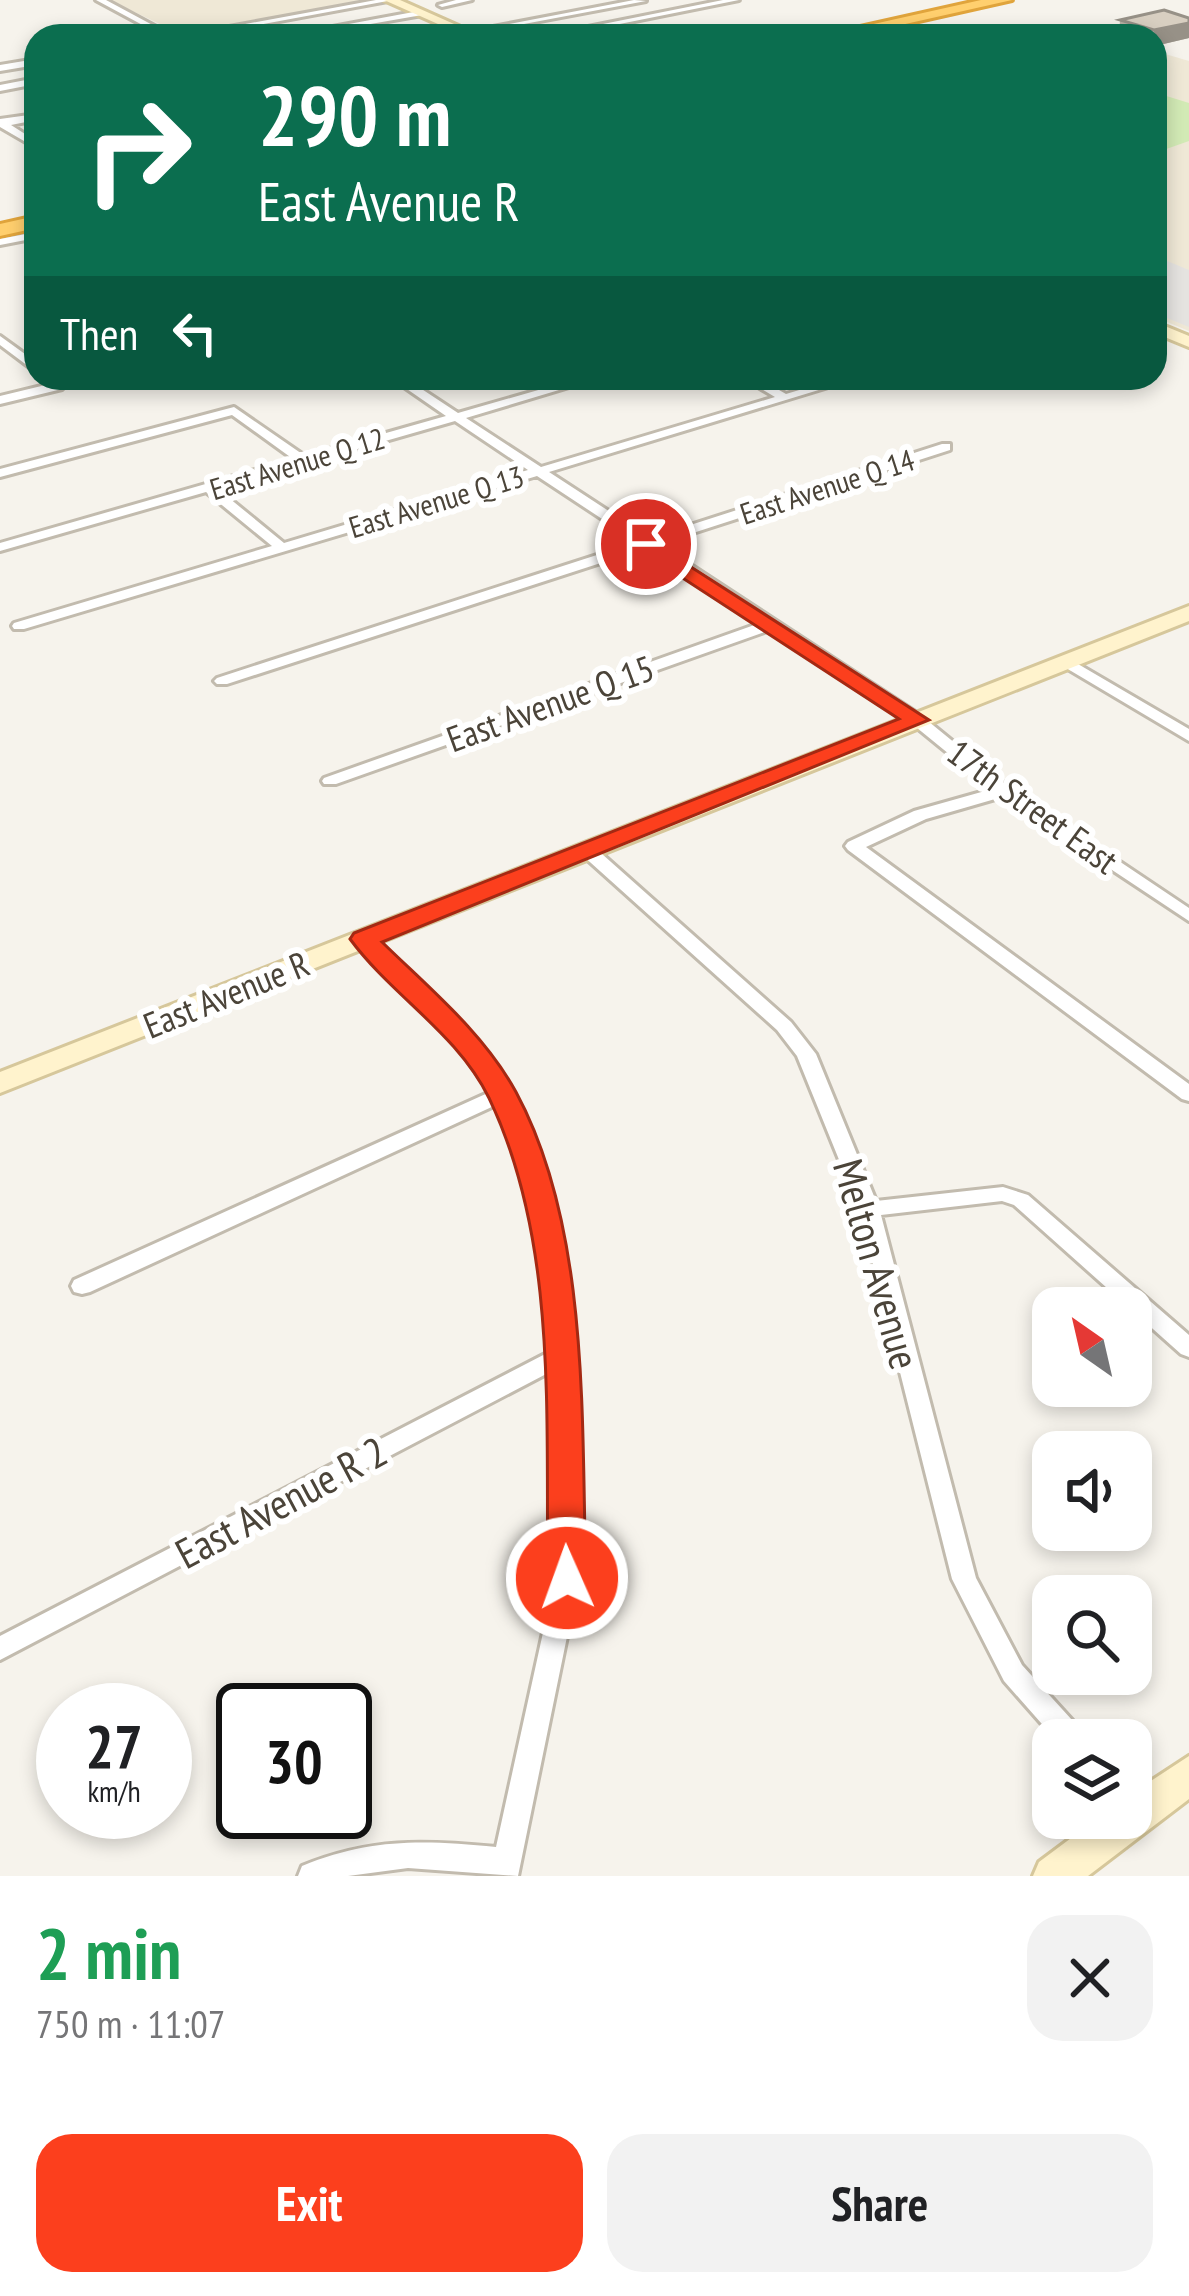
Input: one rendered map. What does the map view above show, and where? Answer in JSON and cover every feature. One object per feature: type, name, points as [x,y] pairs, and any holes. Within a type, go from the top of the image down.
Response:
[{"type":"highway","points":[[886,24],[1001,0]]},
{"type":"main road","points":[[390,0],[444,24]]},
{"type":"main road","name":"East Avenue R","points":[[0,1083],[1189,613]]},
{"type":"main road","points":[[1152,1798],[1189,1774]]},
{"type":"main road","points":[[1054,1876],[1099,1839]]},
{"type":"street","points":[[100,0],[146,24]]},
{"type":"street","points":[[253,24],[390,0]]},
{"type":"street","points":[[442,5],[468,0]]},
{"type":"street","points":[[513,24],[641,0],[666,10]]},
{"type":"street","points":[[610,24],[735,0]]},
{"type":"street","points":[[356,24],[419,13]]},
{"type":"street","points":[[0,339],[24,358]]},
{"type":"street","points":[[0,400],[29,390]]},
{"type":"street","name":"17th Street East","points":[[414,390],[917,720],[1004,791],[1189,916]]},
{"type":"street","name":"East Avenue Q 12","points":[[0,547],[551,390]]},
{"type":"street","points":[[771,390],[785,398]]},
{"type":"street","name":"East Avenue Q 13","points":[[20,626],[812,390]]},
{"type":"street","points":[[0,473],[234,411],[305,461]]},
{"type":"street","name":"East Avenue Q 14","points":[[222,681],[946,447]]},
{"type":"street","points":[[210,489],[282,548]]},
{"type":"street","name":"East Avenue Q 15","points":[[330,781],[770,625]]},
{"type":"street","points":[[1066,662],[1189,736]]},
{"type":"street","points":[[1004,791],[920,815],[854,846],[1189,1094]]},
{"type":"street","name":"Melton Avenue","points":[[587,850],[784,1026],[806,1054],[869,1209],[964,1580],[1013,1673],[1054,1719]]},
{"type":"street","points":[[312,1876],[342,1861],[428,1853],[506,1869],[567,1578],[561,1356],[542,1203],[502,1094],[456,1031],[364,939]]},
{"type":"street","points":[[82,1286],[502,1094]]},
{"type":"street","points":[[869,1209],[1003,1194],[1021,1200],[1189,1348]]},
{"type":"street","name":"East Avenue R 2","points":[[0,1648],[561,1356]]},
{"type":"shaded area","points":[[109,0],[367,0],[230,24],[160,24]]},
{"type":"shaded area","points":[[1167,55],[1189,61],[1189,331],[1167,322]]},
{"type":"shaded area","points":[[1167,261],[1189,270],[1189,327],[1167,318]]},
{"type":"green space","points":[[1167,96],[1189,103],[1189,141],[1167,149]]},
{"type":"building","points":[[1164,10],[1189,18],[1189,23],[1167,27],[1120,20]]},
{"type":"route","points":[[567,1578],[561,1356],[542,1203],[502,1094],[456,1031],[364,939],[917,720],[646,544]]}]
